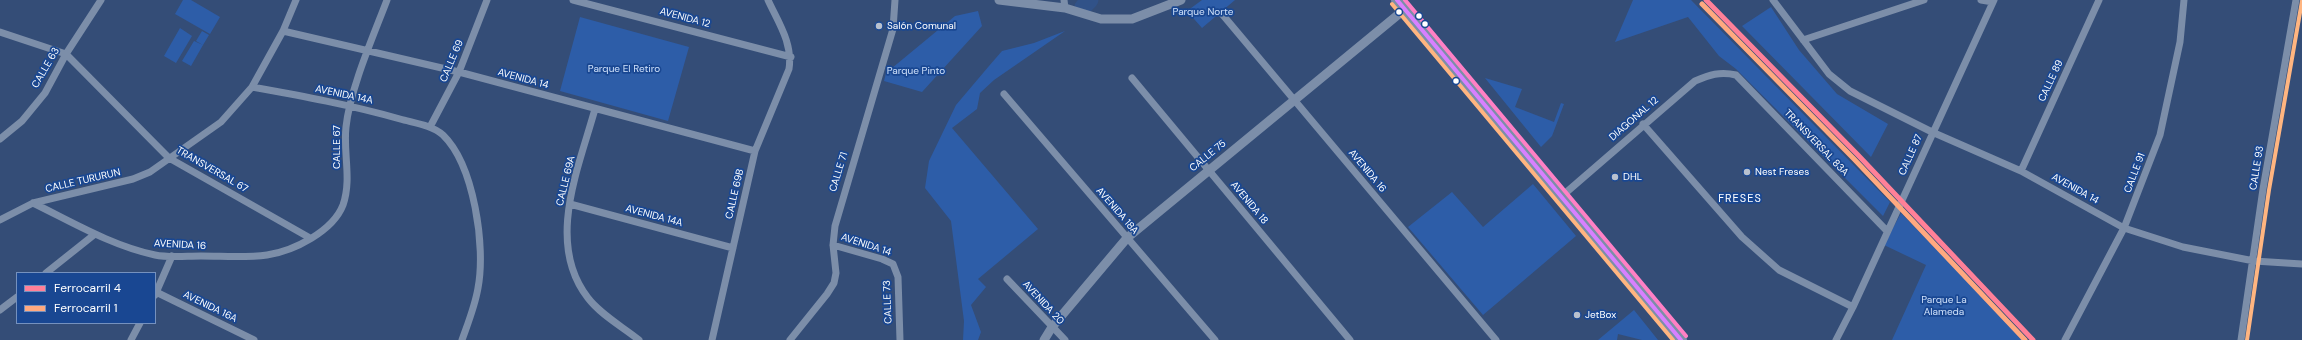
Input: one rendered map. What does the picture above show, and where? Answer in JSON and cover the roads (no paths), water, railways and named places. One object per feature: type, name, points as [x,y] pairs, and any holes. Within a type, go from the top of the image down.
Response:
[{"type":"highway","points":[[1397,0],[1681,340]]},
{"type":"street","name":"CALLE 63","points":[[0,139],[22,121],[45,92],[66,54],[101,0]]},
{"type":"street","name":"CALLE TURURUN","points":[[0,220],[33,203],[133,179],[150,172],[221,122],[252,87],[283,31],[296,0]]},
{"type":"street","name":"CALLE 67","points":[[310,238],[321,231],[334,219],[344,201],[347,182],[346,126],[350,105],[386,0]]},
{"type":"street","name":"CALLE 69","points":[[430,127],[459,72],[487,0]]},
{"type":"street","name":"AVENIDA 12","points":[[573,0],[791,57]]},
{"type":"street","points":[[768,0],[789,44],[791,57]]},
{"type":"street","name":"CALLE 71","points":[[790,340],[828,294],[834,283],[836,273],[833,245],[839,207],[893,29],[895,0]]},
{"type":"street","points":[[999,0],[1065,4],[1101,19],[1132,19],[1180,0]]},
{"type":"street","name":"AVENIDA 14","points":[[1773,0],[1829,74],[1850,91],[1932,132],[2021,171],[2124,228],[2183,247],[2254,260],[2302,264]]},
{"type":"street","points":[[1803,40],[1924,0]]},
{"type":"street","points":[[1981,0],[1994,1]]},
{"type":"street","name":"CALLE 89","points":[[2021,171],[2099,0]]},
{"type":"street","name":"CALLE 91","points":[[2065,340],[2124,228],[2160,136],[2180,42],[2184,0]]},
{"type":"street","name":"CALLE 93","points":[[2241,340],[2264,189],[2296,0]]},
{"type":"street","name":"CALLE 87","points":[[1836,340],[1853,307],[1932,132],[1994,1]]},
{"type":"street","name":"CALLE 75","points":[[1044,340],[1052,327],[1127,238],[1208,170],[1295,101],[1405,10]]},
{"type":"street","name":"AVENIDA 16","points":[[1222,14],[1496,340]]},
{"type":"street","name":"AVENIDA 14","points":[[283,31],[459,72],[756,151]]},
{"type":"street","points":[[0,32],[66,54]]},
{"type":"street","name":"TRANSVERSAL 67","points":[[66,54],[169,158],[310,238]]},
{"type":"street","name":"CALLE 69B","points":[[712,340],[756,151],[789,69],[791,57]]},
{"type":"street","name":"DIAGONAL 12","points":[[1562,196],[1643,124],[1695,81],[1711,74],[1727,73]]},
{"type":"street","name":"TRANSVERSAL 83A","points":[[1727,73],[1736,75],[1887,231]]},
{"type":"street","name":"AVENIDA 18","points":[[1132,78],[1350,340]]},
{"type":"street","name":"AVENIDA 14A","points":[[252,87],[350,105],[430,127]]},
{"type":"street","name":"AVENIDA 18A","points":[[1004,94],[1215,340]]},
{"type":"street","name":"CALLE 69A","points":[[595,108],[570,204],[567,229],[568,252],[572,270],[577,282],[588,299],[639,340]]},
{"type":"street","points":[[1643,124],[1742,237],[1774,265],[1853,307]]},
{"type":"street","points":[[430,127],[443,135],[452,148],[466,172],[474,197],[480,260],[478,286],[472,314],[462,340]]},
{"type":"street","name":"AVENIDA 16","points":[[33,203],[95,234],[149,254],[172,256],[269,254],[290,248],[310,238]]},
{"type":"street","name":"AVENIDA 14A","points":[[570,204],[733,248]]},
{"type":"street","points":[[47,272],[95,234]]},
{"type":"street","name":"AVENIDA 14","points":[[833,245],[882,259],[893,264]]},
{"type":"street","points":[[156,293],[172,256]]},
{"type":"street","name":"CALLE 73","points":[[893,264],[898,276],[900,340]]},
{"type":"street","name":"AVENIDA 20","points":[[1007,279],[1065,340]]},
{"type":"street","name":"AVENIDA 16A","points":[[156,293],[254,340]]},
{"type":"street","points":[[0,310],[16,298]]},
{"type":"street","points":[[130,340],[139,324]]},
{"type":"waterway","points":[[1083,7],[1090,0]]},
{"type":"rail line","name":"4","points":[[1706,0],[1858,155],[2033,340]]},
{"type":"rail line","name":"1","points":[[1702,4],[1854,159],[2025,340]]},
{"type":"place","name":"Salón Comunal","points":[[879,26]]},
{"type":"place","name":"Nest Freses","points":[[1747,172]]},
{"type":"place","name":"DHL","points":[[1615,177]]},
{"type":"place","name":"JetBox","points":[[1577,315]]},
{"type":"district","name":"FRESES","points":[[1740,199]]},
{"type":"park label","name":"Parque Norte","points":[[1203,12]]},
{"type":"park label","name":"Parque El Retiro","points":[[624,69]]},
{"type":"park label","name":"Parque Pinto","points":[[916,71]]},
{"type":"park label","name":"Parque La Alameda","points":[[1944,306]]}]
